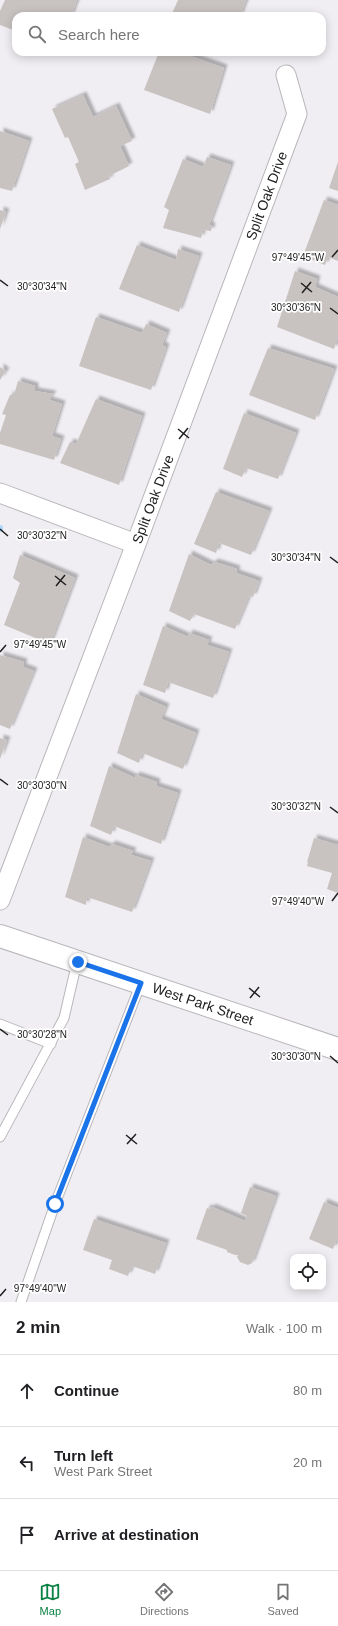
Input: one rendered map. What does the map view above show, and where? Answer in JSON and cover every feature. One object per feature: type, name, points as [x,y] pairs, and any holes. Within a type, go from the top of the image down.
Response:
[{"type":"street","name":"Split Oak Drive","points":[[0,900],[136,544],[297,114],[286,75]]},
{"type":"street","points":[[0,493],[136,544]]},
{"type":"street","name":"West Park Street","points":[[0,936],[338,1049]]},
{"type":"lane","points":[[0,1137],[64,1018],[78,962]]},
{"type":"lane","points":[[21,1302],[55,1204],[141,983]]},
{"type":"lane","points":[[0,1024],[51,1044]]},
{"type":"building","points":[[5,0],[77,0],[72,12],[12,12],[12,30],[0,25],[0,11]]},
{"type":"building","points":[[178,0],[246,0],[242,12],[173,12]]},
{"type":"building","points":[[157,56],[190,56],[224,68],[210,114],[144,90]]},
{"type":"building","points":[[83,95],[93,117],[116,106],[132,141],[120,146],[129,166],[109,176],[110,179],[85,190],[75,164],[79,162],[68,137],[65,138],[52,109]]},
{"type":"building","points":[[0,131],[29,141],[12,191],[0,188]]},
{"type":"building","points":[[207,157],[231,165],[209,225],[212,226],[211,231],[203,230],[201,238],[163,228],[169,210],[164,207],[183,159],[203,167]]},
{"type":"building","points":[[338,162],[338,191],[329,188]]},
{"type":"building","points":[[324,200],[338,205],[338,261],[328,257],[325,265],[303,256]]},
{"type":"building","points":[[0,210],[6,212],[0,229]]},
{"type":"building","points":[[137,245],[176,260],[178,249],[199,256],[179,312],[119,289]]},
{"type":"building","points":[[295,271],[317,279],[315,287],[338,297],[338,337],[334,349],[277,327]]},
{"type":"building","points":[[96,317],[142,333],[146,324],[167,333],[162,345],[166,347],[151,390],[79,366]]},
{"type":"building","points":[[268,348],[334,369],[315,420],[249,395]]},
{"type":"building","points":[[0,367],[6,371],[0,380]]},
{"type":"building","points":[[18,381],[35,386],[35,391],[53,394],[49,400],[62,404],[52,436],[61,439],[54,460],[0,444],[0,433],[6,415],[2,414],[10,395],[14,395]]},
{"type":"building","points":[[96,399],[142,416],[119,485],[60,463],[70,442],[76,444]]},
{"type":"building","points":[[244,413],[296,433],[278,479],[246,468],[242,477],[223,469]]},
{"type":"building","points":[[216,492],[269,511],[251,555],[219,543],[216,553],[194,544]]},
{"type":"building","points":[[189,554],[211,565],[215,562],[237,569],[236,573],[259,581],[253,597],[249,596],[235,629],[194,614],[190,621],[169,611]]},
{"type":"building","points":[[20,555],[75,578],[50,644],[4,625],[20,583],[13,578]]},
{"type":"building","points":[[163,626],[188,637],[189,633],[209,640],[207,645],[229,652],[213,698],[168,682],[165,693],[143,685]]},
{"type":"building","points":[[0,655],[24,662],[23,667],[34,671],[10,729],[0,725]]},
{"type":"building","points":[[136,694],[166,707],[161,719],[196,733],[183,769],[142,753],[139,763],[117,753]]},
{"type":"building","points":[[0,738],[7,740],[0,759]]},
{"type":"building","points":[[109,766],[135,778],[136,775],[157,782],[156,786],[178,793],[161,844],[114,826],[111,835],[90,826]]},
{"type":"building","points":[[83,837],[109,847],[112,844],[133,851],[131,855],[151,861],[132,912],[87,897],[86,905],[65,897]]},
{"type":"building","points":[[314,838],[338,845],[338,893],[327,889],[332,873],[307,866]]},
{"type":"building","points":[[250,1187],[276,1196],[252,1263],[248,1265],[240,1262],[237,1257],[238,1255],[196,1239],[207,1208],[211,1209],[212,1207],[245,1221],[247,1216],[241,1213]]},
{"type":"building","points":[[324,1202],[338,1208],[338,1236],[333,1249],[309,1239]]},
{"type":"building","points":[[94,1219],[166,1243],[155,1274],[132,1266],[128,1276],[109,1269],[112,1260],[83,1250]]},
{"type":"route","points":[[55,1204],[141,983],[78,962]]}]
